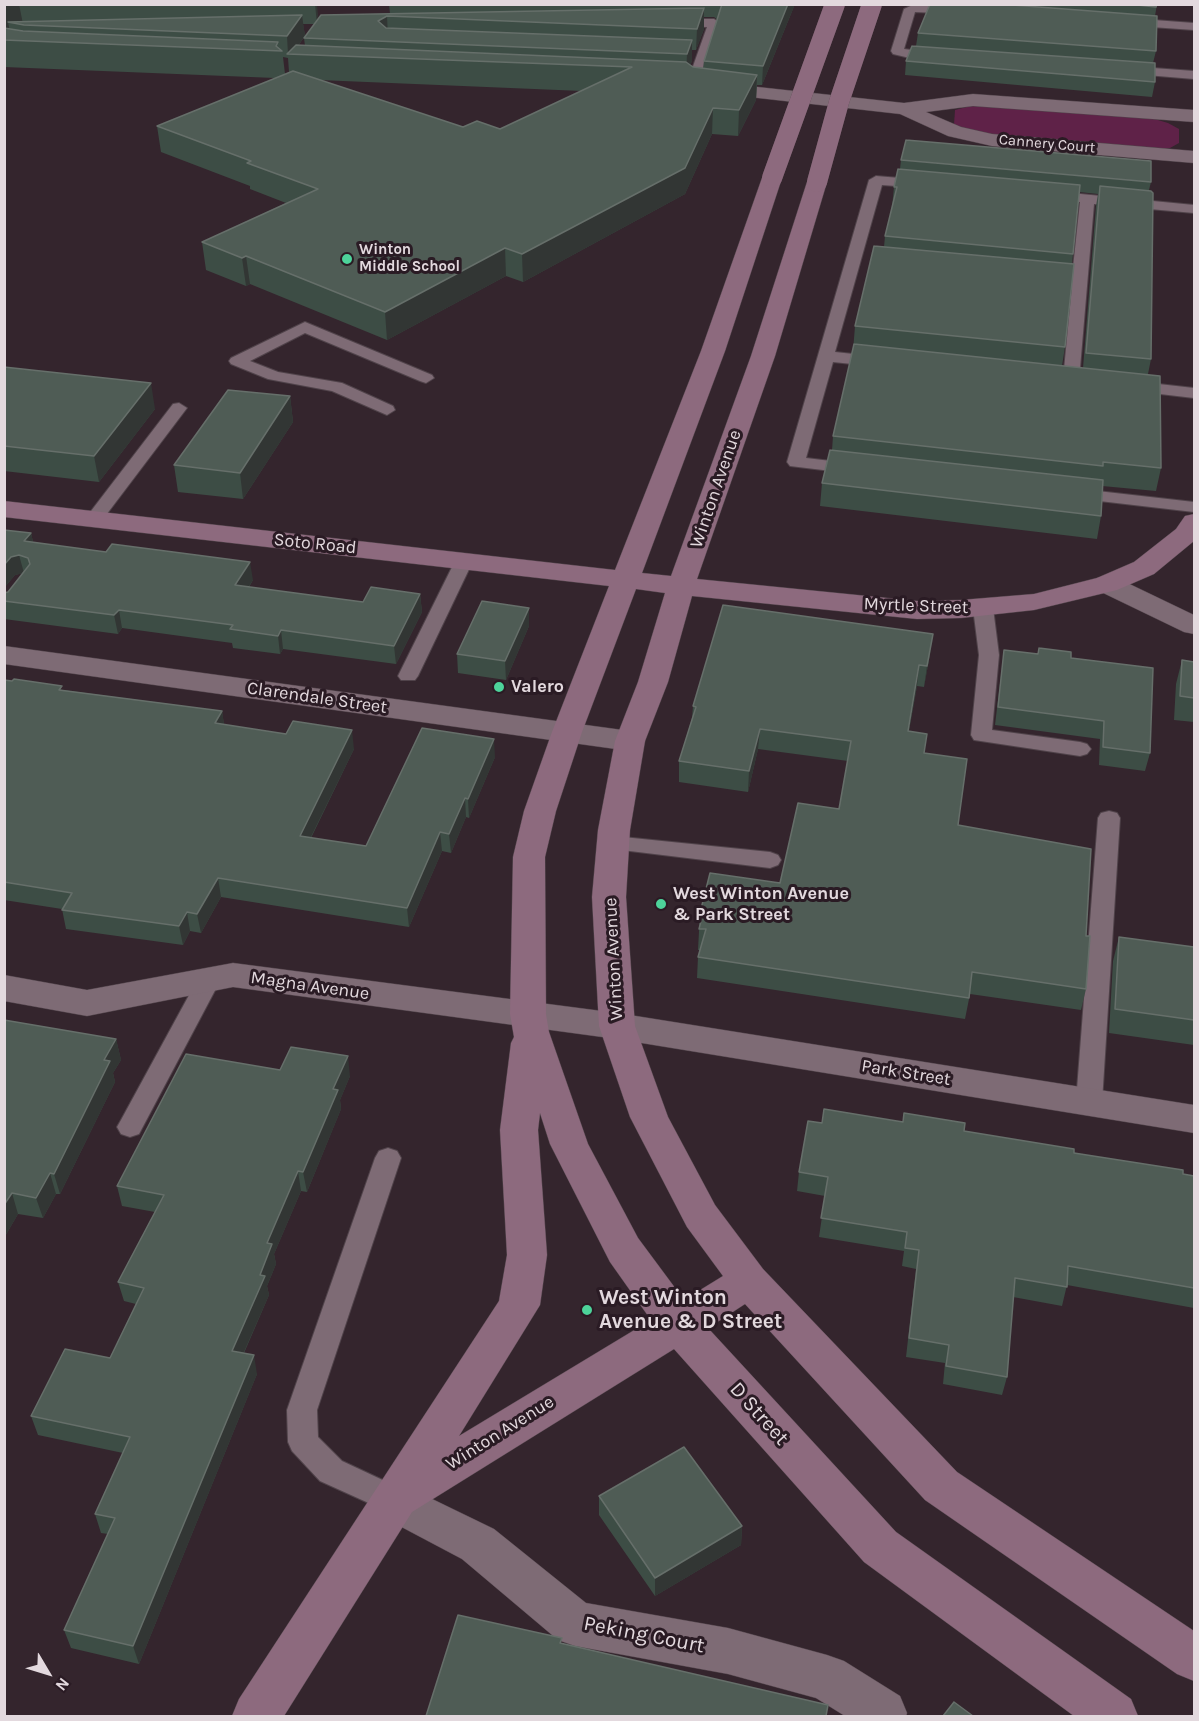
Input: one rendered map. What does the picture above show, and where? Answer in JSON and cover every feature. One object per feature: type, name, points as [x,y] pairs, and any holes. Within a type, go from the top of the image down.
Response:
[{"type":"main road","points":[[393,1500],[519,1305],[527,1255],[519,1130],[529,1023],[529,857],[540,811],[567,732],[713,351],[772,177],[835,4]]},
{"type":"main road","name":"Winton Avenue","points":[[256,1716],[393,1500],[677,1323],[749,1281],[701,1216],[659,1137],[649,1117],[617,1026],[609,897],[613,843],[630,741],[653,682],[681,586],[759,367],[817,182],[839,102],[872,4]]},
{"type":"main road","name":"Soto Road","points":[[4,509],[626,579]]},
{"type":"main road","name":"Myrtle Street","points":[[626,579],[887,608],[983,608],[1044,600],[1107,584],[1144,568],[1187,534],[1194,522]]},
{"type":"main road","name":"D Street","points":[[529,1023],[569,1144],[624,1250],[677,1323],[880,1548],[1114,1716]]},
{"type":"main road","points":[[749,1281],[941,1486],[1194,1658]]},
{"type":"street","name":"Cannery Court","points":[[721,89],[904,109],[973,100],[1194,116]]},
{"type":"street","name":"Cannery Court","points":[[904,109],[955,132],[993,140],[1194,157]]},
{"type":"street","points":[[1107,584],[1194,626]]},
{"type":"street","name":"Clarendale Street","points":[[4,655],[630,741]]},
{"type":"street","name":"Magna Avenue","points":[[4,988],[87,1003],[233,975],[529,1023],[617,1026]]},
{"type":"street","name":"Park Street","points":[[617,1026],[1194,1119]]},
{"type":"street","name":"Peking Court","points":[[393,1500],[478,1545],[576,1624],[728,1651],[827,1678],[883,1713]]},
{"type":"lane","points":[[949,58],[897,51],[910,9],[920,7],[977,11]]},
{"type":"lane","points":[[1116,21],[1194,27]]},
{"type":"lane","points":[[656,24],[714,23],[688,82],[692,86],[721,89]]},
{"type":"lane","points":[[1114,69],[1194,75]]},
{"type":"lane","points":[[876,471],[796,462],[826,356],[858,262],[876,180],[934,185]]},
{"type":"lane","points":[[1034,194],[1194,208]]},
{"type":"lane","points":[[1071,380],[1087,198]]},
{"type":"lane","points":[[1032,278],[1079,282]]},
{"type":"lane","points":[[387,410],[336,387],[274,376],[237,362],[305,327],[426,378]]},
{"type":"lane","points":[[826,356],[896,363]]},
{"type":"lane","points":[[1117,385],[1194,393]]},
{"type":"lane","points":[[94,519],[179,408]]},
{"type":"lane","points":[[1059,492],[1194,507]]},
{"type":"lane","points":[[408,676],[464,561]]},
{"type":"lane","points":[[983,608],[989,654],[981,735],[1080,749]]},
{"type":"lane","points":[[1089,1102],[1109,818]]},
{"type":"lane","points":[[613,843],[770,860]]},
{"type":"lane","points":[[130,1127],[208,981]]},
{"type":"lane","points":[[388,1158],[302,1410],[303,1442],[331,1471],[393,1500]]},
{"type":"shaded area","points":[[978,104],[1151,118],[1179,129],[1179,143],[1170,148],[1156,149],[973,133],[954,125],[955,110]]},
{"type":"building","points":[[722,4],[788,4],[763,66],[704,61]]},
{"type":"building","points":[[930,4],[999,4],[1157,16],[1156,51],[918,33]]},
{"type":"building","points":[[1127,4],[1157,4],[1156,7]]},
{"type":"building","points":[[704,8],[697,29],[387,16],[378,21],[386,28],[692,40],[687,54],[304,38],[321,15]]},
{"type":"building","points":[[302,15],[287,36],[24,25],[8,22]]},
{"type":"building","points":[[4,28],[23,31],[278,42],[276,46],[282,51],[4,40]]},
{"type":"building","points":[[296,45],[686,62],[693,67],[757,75],[739,110],[713,108],[685,168],[522,254],[505,248],[385,312],[246,256],[242,258],[202,242],[318,189],[157,126],[293,71],[463,127],[477,121],[500,129],[632,67],[287,54]]},
{"type":"building","points":[[912,46],[1155,63],[1155,82],[906,61]]},
{"type":"building","points":[[906,140],[1151,161],[1151,182],[901,160]]},
{"type":"building","points":[[898,169],[1080,185],[1073,254],[885,236],[897,187],[894,187]]},
{"type":"building","points":[[1100,186],[1153,193],[1151,359],[1086,353]]},
{"type":"building","points":[[874,246],[1074,264],[1065,347],[855,326]]},
{"type":"building","points":[[854,344],[1160,376],[1161,468],[1103,462],[1103,466],[833,436]]},
{"type":"building","points":[[4,367],[151,383],[94,456],[4,446]]},
{"type":"building","points":[[228,390],[290,396],[240,473],[174,465]]},
{"type":"building","points":[[830,450],[1103,480],[1101,516],[822,483]]},
{"type":"building","points":[[4,530],[31,533],[24,541],[106,552],[112,544],[250,562],[235,585],[363,602],[371,587],[420,594],[394,646],[281,630],[278,636],[230,629],[233,625],[119,610],[114,615],[4,601],[4,593],[8,592],[30,564],[28,558],[19,555],[11,557],[4,565]]},
{"type":"building","points":[[482,601],[529,608],[505,661],[457,654]]},
{"type":"building","points":[[723,605],[933,634],[927,666],[919,665],[908,731],[927,734],[924,753],[967,759],[958,825],[1091,849],[1086,936],[1090,936],[1086,989],[972,972],[969,998],[698,957],[706,929],[699,929],[703,913],[700,913],[710,873],[780,883],[798,803],[839,809],[851,741],[760,729],[749,771],[679,761]]},
{"type":"building","points":[[1039,648],[1071,652],[1071,658],[1153,668],[1150,753],[1103,747],[1104,721],[998,707],[1004,650],[1038,654]]},
{"type":"building","points":[[1182,660],[1194,662],[1194,698],[1180,696]]},
{"type":"building","points":[[14,679],[62,686],[59,690],[222,711],[215,723],[286,734],[293,721],[352,730],[300,836],[366,846],[422,728],[494,739],[468,799],[465,798],[449,834],[440,832],[407,908],[218,878],[197,914],[187,912],[179,926],[62,910],[72,893],[4,882],[4,680]]},
{"type":"building","points":[[1119,937],[1194,947],[1194,1020],[1115,1009]]},
{"type":"building","points":[[4,1020],[116,1039],[104,1060],[110,1061],[54,1174],[50,1173],[36,1198],[12,1193],[4,1205]]},
{"type":"building","points":[[291,1047],[348,1056],[333,1089],[338,1090],[303,1172],[298,1171],[267,1243],[272,1244],[260,1275],[265,1276],[232,1351],[254,1355],[133,1646],[64,1630],[115,1518],[95,1514],[130,1437],[31,1416],[65,1349],[110,1358],[144,1288],[118,1282],[164,1195],[117,1186],[186,1054],[280,1070]]},
{"type":"building","points":[[824,1109],[903,1122],[904,1113],[965,1123],[964,1131],[1074,1149],[1074,1153],[1183,1170],[1183,1174],[1194,1176],[1194,1288],[1068,1266],[1067,1287],[1015,1278],[1007,1377],[946,1366],[949,1345],[909,1338],[919,1250],[905,1248],[907,1232],[821,1218],[828,1177],[799,1172],[808,1121],[822,1123]]},
{"type":"building","points":[[684,1447],[742,1526],[655,1578],[599,1496]]},
{"type":"building","points":[[458,1615],[562,1638],[560,1643],[828,1705],[826,1716],[426,1716]]},
{"type":"building","points":[[954,1702],[973,1716],[943,1716]]},
{"type":"place","name":"Winton Middle School","points":[[347,259]]},
{"type":"place","name":"Valero","points":[[499,687]]},
{"type":"place","name":"West Winton Avenue & Park Street","points":[[661,904]]},
{"type":"place","name":"West Winton Avenue & D Street","points":[[587,1310]]}]
